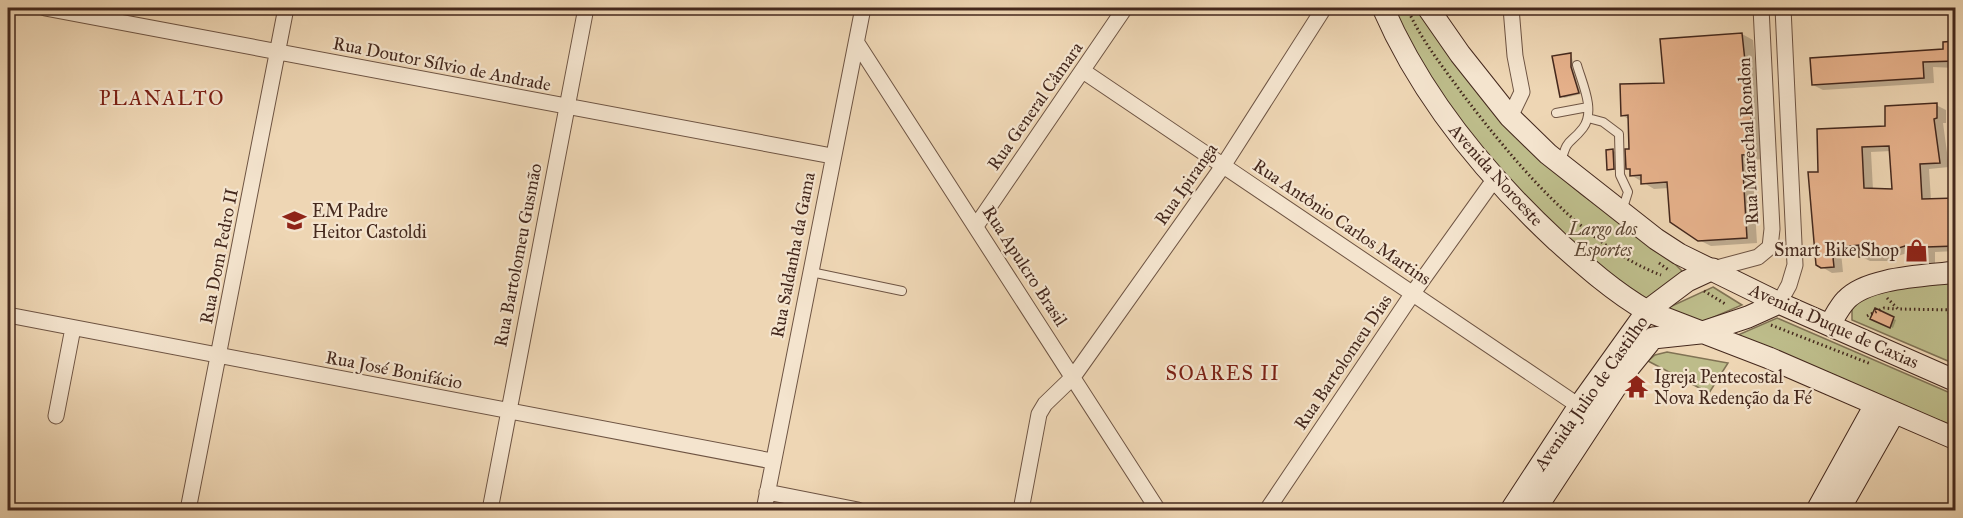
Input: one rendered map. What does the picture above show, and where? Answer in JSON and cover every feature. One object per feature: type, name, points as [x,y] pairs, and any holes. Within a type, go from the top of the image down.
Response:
[{"type":"main road","name":"Avenida Noroeste","points":[[1383,8],[1400,48],[1440,111],[1467,146],[1531,217],[1584,265],[1628,300],[1647,311]]},
{"type":"main road","points":[[1428,8],[1460,54],[1510,117],[1560,164],[1679,254],[1713,269]]},
{"type":"main road","name":"Avenida Duque de Caxias","points":[[1713,269],[1779,303],[1956,381]]},
{"type":"main road","name":"Avenida Julio de Castilho","points":[[1511,510],[1579,406],[1647,311],[1687,281],[1713,269]]},
{"type":"main road","points":[[1830,324],[1846,299],[1861,288],[1888,281],[1956,272]]},
{"type":"main road","name":"Avenida Julio de Castilho","points":[[1535,510],[1627,370],[1653,338],[1700,333],[1749,317],[1779,303]]},
{"type":"main road","points":[[1647,311],[1700,333],[1733,343],[1956,439]]},
{"type":"main road","points":[[1817,510],[1884,409]]},
{"type":"main road","points":[[1839,510],[1884,409]]},
{"type":"street","name":"Rua Doutor Sílvio de Andrade","points":[[45,8],[566,108],[832,156]]},
{"type":"street","name":"Rua Dom Pedro II","points":[[188,510],[286,8]]},
{"type":"street","name":"Rua Bartolomeu Gusmão","points":[[490,510],[586,8]]},
{"type":"street","name":"Rua Saldanha da Gama","points":[[764,510],[809,272],[863,8]]},
{"type":"street","name":"Rua General Câmara","points":[[976,226],[1125,8]]},
{"type":"street","name":"Rua Ipiranga","points":[[1021,510],[1039,414],[1045,404],[1073,377],[1223,166],[1324,8]]},
{"type":"street","points":[[1510,117],[1522,92],[1513,47],[1511,8]]},
{"type":"street","name":"Rua Marechal Rondon","points":[[1713,269],[1751,260],[1770,248],[1772,229],[1761,8]]},
{"type":"street","points":[[1779,303],[1789,285],[1795,265],[1783,8]]},
{"type":"street","name":"Rua Apulcro Brasil","points":[[857,43],[1158,510]]},
{"type":"street","name":"Rua Antônio Carlos Martins","points":[[1083,71],[1579,406]]},
{"type":"street","name":"Rua Bartolomeu Dias","points":[[1267,510],[1413,293],[1496,177]]},
{"type":"street","name":"Rua José Bonifácio","points":[[8,315],[772,461]]},
{"type":"street","points":[[56,416],[73,327]]},
{"type":"street","points":[[767,492],[858,510]]},
{"type":"lane","points":[[1560,164],[1565,144],[1578,133],[1588,118],[1588,107],[1577,64]]},
{"type":"lane","points":[[1556,114],[1588,107]]},
{"type":"lane","points":[[1588,118],[1603,122],[1619,134],[1620,175],[1628,192],[1621,212]]},
{"type":"lane","points":[[809,272],[902,291]]},
{"type":"path","points":[[1886,293],[1888,301],[1898,309]]},
{"type":"path","points":[[1867,316],[1884,309],[1956,312]]},
{"type":"green space","name":"Largo dos Esportes","points":[[1393,8],[1422,8],[1538,158],[1581,194],[1672,261],[1685,274],[1652,302],[1612,275],[1573,244],[1501,174],[1469,135],[1440,94]]},
{"type":"green space","points":[[1955,281],[1955,364],[1852,320],[1852,302],[1866,293]]},
{"type":"green space","points":[[1713,287],[1742,305],[1693,326],[1661,311]]},
{"type":"green space","points":[[1777,318],[1955,395],[1955,426],[1877,398],[1738,335]]},
{"type":"green space","points":[[1667,352],[1728,363],[1709,393],[1648,361],[1655,355]]},
{"type":"building","points":[[1742,33],[1755,154],[1742,155],[1747,238],[1698,241],[1670,222],[1667,182],[1641,184],[1641,175],[1630,176],[1630,169],[1626,169],[1625,149],[1629,149],[1628,115],[1621,116],[1620,84],[1664,83],[1660,39]]},
{"type":"building","points":[[1956,41],[1956,61],[1923,62],[1924,78],[1812,85],[1810,58],[1943,49],[1943,42]]},
{"type":"building","points":[[1571,53],[1571,67],[1579,93],[1560,97],[1552,56]]},
{"type":"building","points":[[1937,103],[1937,118],[1934,119],[1940,163],[1920,164],[1922,199],[1956,198],[1956,246],[1926,247],[1926,258],[1908,259],[1908,245],[1886,252],[1885,257],[1859,257],[1859,245],[1832,248],[1834,267],[1821,268],[1816,265],[1808,172],[1818,172],[1817,129],[1885,126],[1885,106]],"holes":[[[1889,146],[1892,189],[1864,188],[1862,147]]]},
{"type":"building","points":[[1613,149],[1614,169],[1607,170],[1606,150]]},
{"type":"building","points":[[1875,308],[1894,317],[1890,328],[1870,319]]},
{"type":"place","name":"EM Padre Heitor Castoldi","points":[[294,221]]},
{"type":"place","name":"Smart Bike Shop","points":[[1917,250]]},
{"type":"place","name":"Igreja Pentecostal Nova Redenção da Fé","points":[[1636,387]]},
{"type":"district","name":"PLANALTO","points":[[162,98]]},
{"type":"district","name":"SOARES II","points":[[1223,373]]}]
